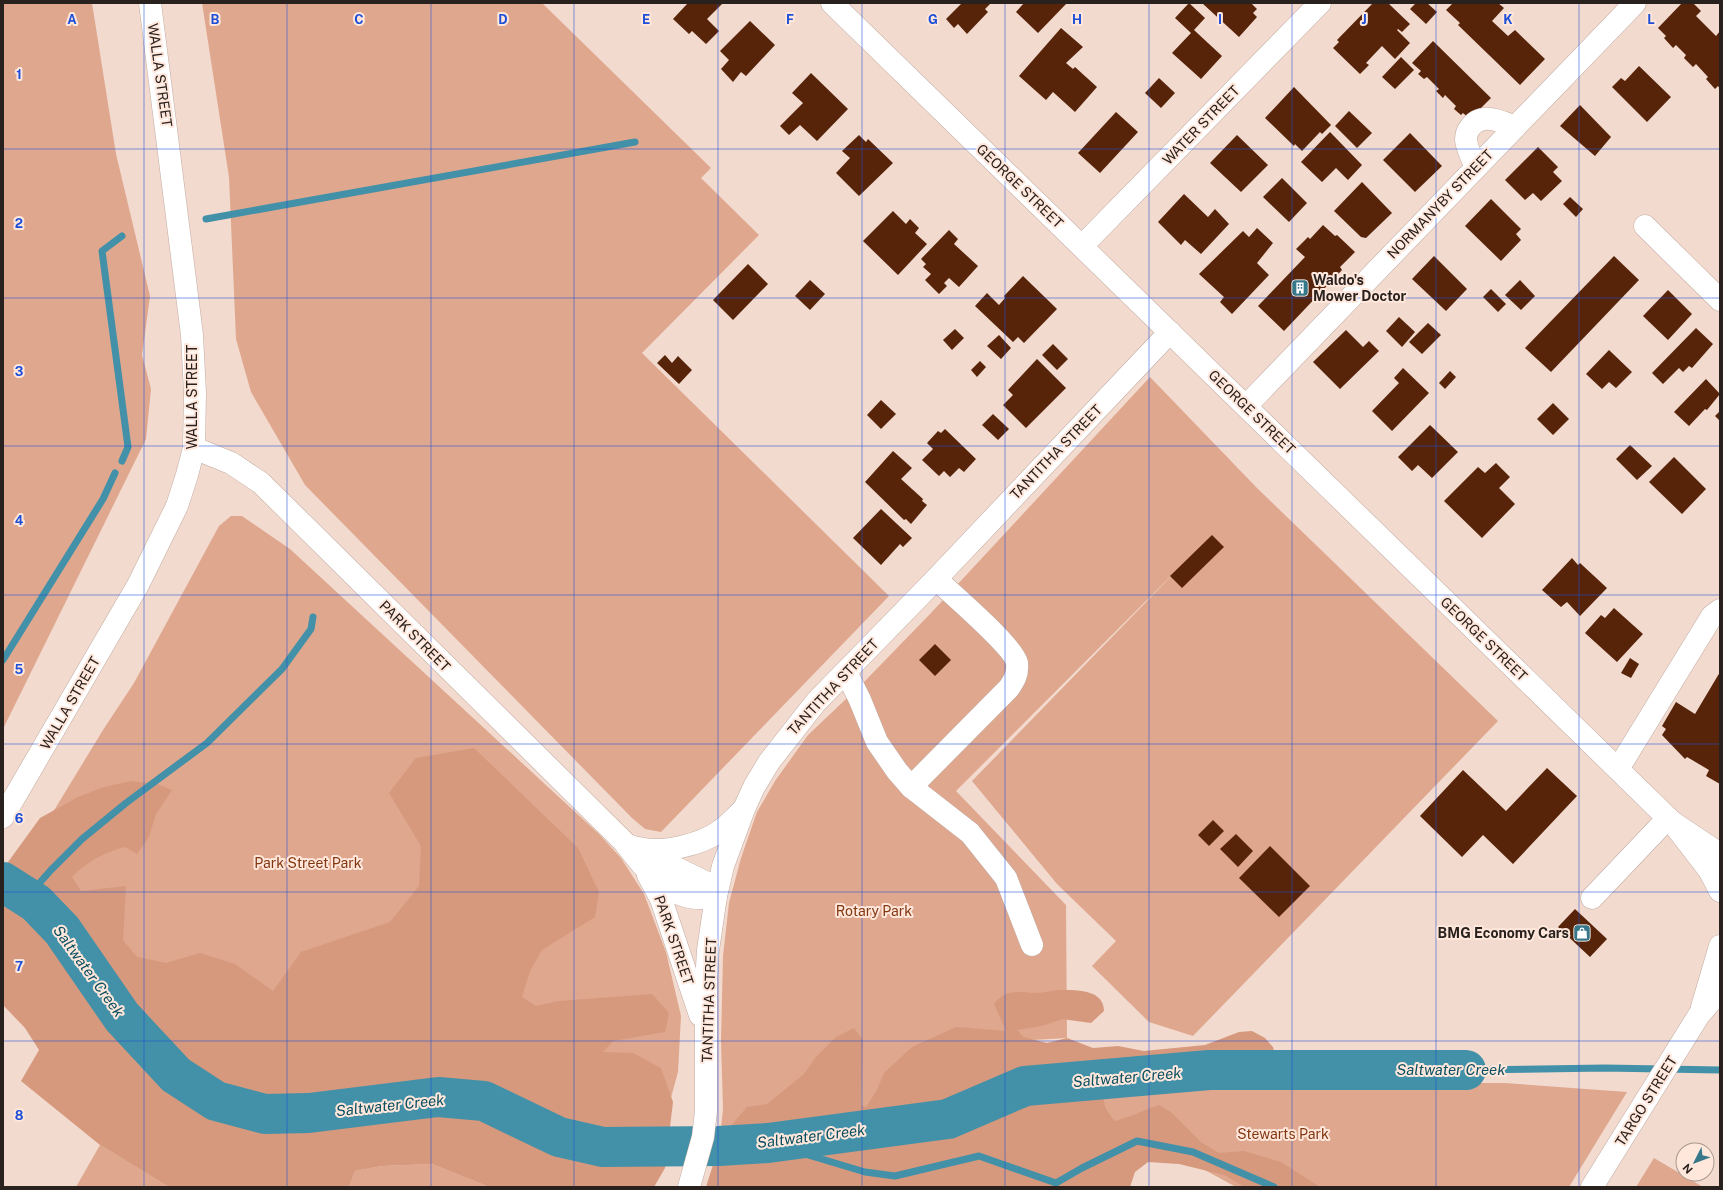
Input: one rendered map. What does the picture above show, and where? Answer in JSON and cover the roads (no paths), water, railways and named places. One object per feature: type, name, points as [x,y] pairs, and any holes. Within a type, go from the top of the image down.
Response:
[{"type":"street","name":"WALLA STREET","points":[[3,817],[138,585],[177,506],[194,448],[195,393],[192,335],[150,3]]},
{"type":"street","name":"GEORGE STREET","points":[[832,3],[1670,820],[1709,870],[1720,891]]},
{"type":"street","name":"WATER STREET","points":[[1082,246],[1320,3]]},
{"type":"street","name":"NORMANYBY STREET","points":[[1246,406],[1635,3]]},
{"type":"street","points":[[1476,167],[1466,142],[1468,130],[1471,125],[1476,121],[1489,118],[1515,127]]},
{"type":"street","points":[[1645,226],[1720,300]]},
{"type":"street","name":"TANTITHA STREET","points":[[689,1187],[703,1137],[706,1111],[706,985],[708,950],[716,896],[723,866],[744,809],[769,762],[816,702],[936,579],[1170,332]]},
{"type":"street","name":"PARK STREET","points":[[194,448],[230,463],[261,483],[628,844],[645,870],[661,899],[707,1036]]},
{"type":"street","points":[[911,788],[1009,688],[1017,675],[1017,661],[1004,643],[936,579]]},
{"type":"street","points":[[1618,769],[1709,622],[1715,613],[1720,610]]},
{"type":"street","points":[[846,672],[860,700],[877,742],[911,788],[970,833],[1006,878],[1032,945]]},
{"type":"street","points":[[628,844],[652,850],[698,842],[722,830],[744,809]]},
{"type":"street","name":"GEORGE STREET","points":[[1670,820],[1720,854]]},
{"type":"street","points":[[1592,898],[1670,820]]},
{"type":"street","name":"PARK STREET","points":[[628,844],[705,882],[716,896],[703,899],[683,895],[669,889],[645,870]]},
{"type":"street","name":"TARGO STREET","points":[[1697,1020],[1720,946]]},
{"type":"street","name":"TARGO STREET","points":[[1592,1187],[1697,1020],[1720,991]]},
{"type":"waterway","points":[[206,219],[635,142]]},
{"type":"waterway","points":[[122,236],[102,251],[128,447],[122,461]]},
{"type":"waterway","points":[[3,660],[103,499],[115,473]]},
{"type":"waterway","points":[[27,897],[82,839],[126,803],[207,743],[282,669],[311,629],[313,617]]},
{"type":"waterway","name":"Saltwater Creek","points":[[3,882],[36,903],[62,930],[122,1017],[176,1075],[216,1101],[265,1114],[309,1113],[438,1097],[484,1101],[559,1137],[603,1147],[719,1146],[768,1143],[948,1119],[1025,1086],[1209,1070],[1466,1070]]},
{"type":"waterway","name":"Saltwater Creek","points":[[1466,1070],[1605,1068],[1720,1070]]},
{"type":"waterway","points":[[768,1143],[865,1172],[895,1176],[979,1156],[1056,1183],[1082,1168],[1137,1141],[1193,1152],[1274,1187]]},
{"type":"place","name":"Waldo's Mower Doctor","points":[[1300,288]]},
{"type":"place","name":"BMG Economy Cars","points":[[1582,933]]},
{"type":"park label","name":"Park Street Park","points":[[308,863]]},
{"type":"park label","name":"Rotary Park","points":[[874,911]]},
{"type":"park label","name":"Stewarts Park","points":[[1283,1134]]}]
